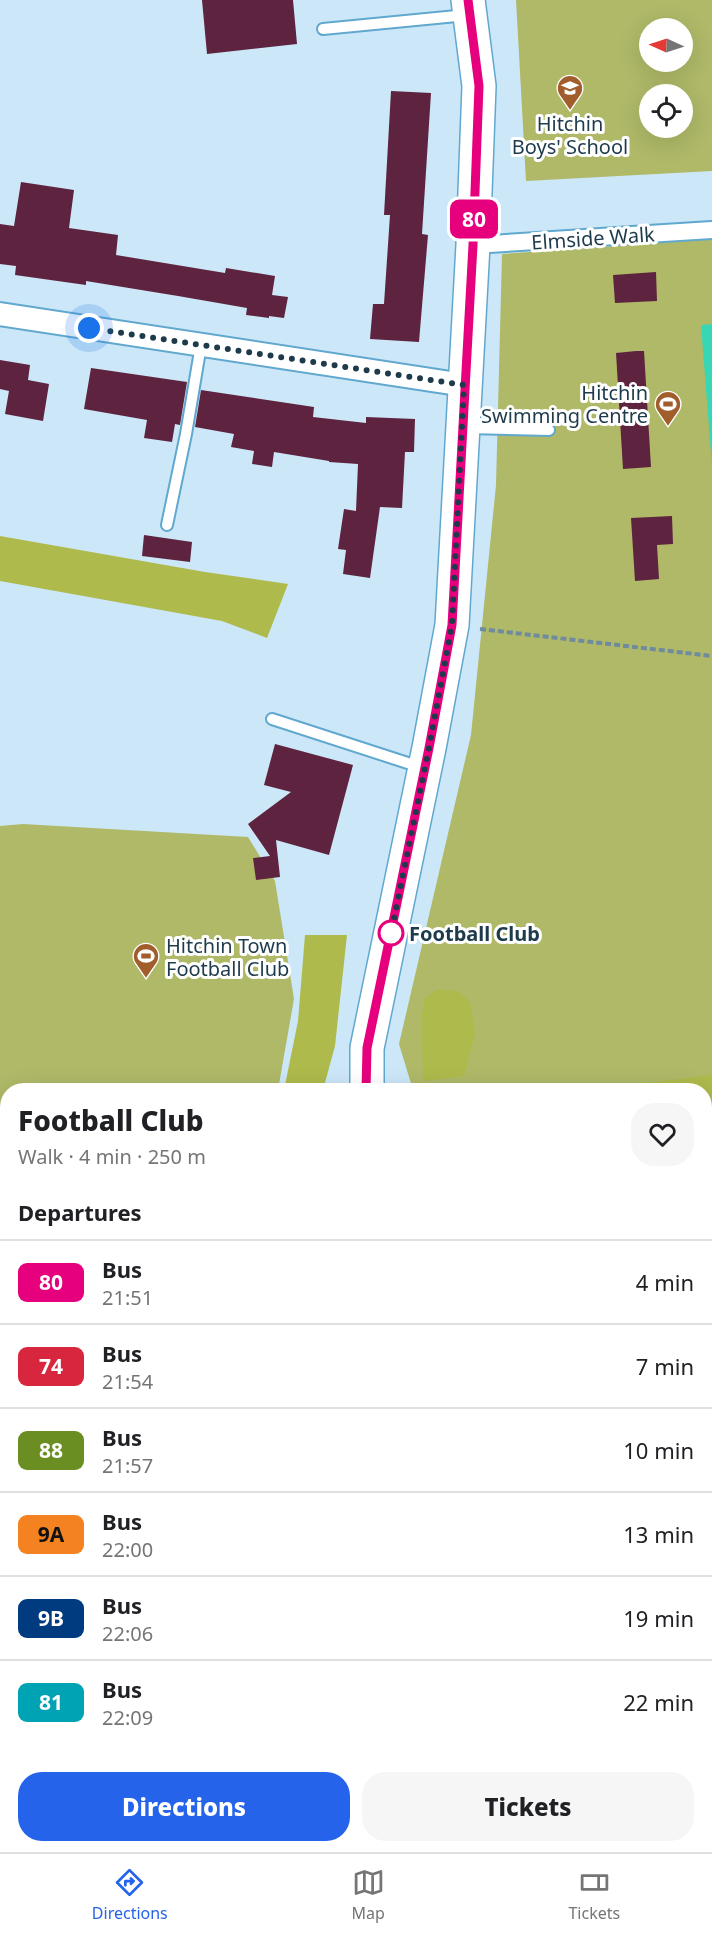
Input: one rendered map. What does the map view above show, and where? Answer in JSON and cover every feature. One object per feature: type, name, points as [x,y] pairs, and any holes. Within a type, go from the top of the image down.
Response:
[{"type":"main road","points":[[366,1083],[367,1048],[425,769],[452,625],[473,245],[479,86],[469,7]]},
{"type":"street","name":"Elmside Walk","points":[[473,245],[712,230]]},
{"type":"street","points":[[0,314],[464,385]]},
{"type":"lane","points":[[323,29],[469,7]]},
{"type":"lane","points":[[167,525],[201,345]]},
{"type":"lane","points":[[462,428],[549,430]]},
{"type":"lane","points":[[272,719],[425,769]]},
{"type":"path","points":[[452,625],[712,656]]},
{"type":"shaded area","points":[[516,0],[712,0],[712,171],[526,181]]},
{"type":"shaded area","points":[[712,239],[712,1083],[411,1083],[399,1044],[471,735],[496,485],[502,254]]},
{"type":"shaded area","points":[[712,324],[712,466],[701,325]]},
{"type":"shaded area","points":[[0,536],[205,572],[288,584],[267,638],[222,621],[0,581]]},
{"type":"shaded area","name":"Hitchin Town Football Club","points":[[23,824],[248,837],[275,881],[294,999],[279,1083],[0,1083],[0,826]]},
{"type":"shaded area","points":[[305,935],[347,935],[335,1046],[325,1083],[285,1083],[298,1021]]},
{"type":"shaded area","points":[[437,990],[458,991],[470,1002],[475,1034],[464,1076],[423,1081],[422,1015],[425,998]]},
{"type":"shaded area","points":[[712,1075],[712,1083],[648,1083]]},
{"type":"building","points":[[202,0],[293,0],[297,44],[207,54]]},
{"type":"building","points":[[391,91],[431,93],[422,234],[428,235],[419,342],[370,339],[373,304],[384,304],[390,215],[384,215]]},
{"type":"building","points":[[21,182],[74,190],[69,228],[118,235],[116,255],[225,273],[226,268],[275,276],[272,295],[288,297],[284,318],[246,315],[247,308],[86,281],[86,285],[15,275],[16,266],[0,264],[0,224],[14,226]]},
{"type":"building","points":[[656,272],[657,301],[615,303],[613,275]]},
{"type":"building","points":[[644,351],[651,467],[623,469],[616,353]]},
{"type":"building","points":[[0,360],[30,365],[28,380],[49,384],[43,421],[5,414],[9,391],[0,389]]},
{"type":"building","points":[[91,368],[187,382],[180,425],[175,424],[172,442],[144,438],[147,420],[84,409]]},
{"type":"building","points":[[201,390],[314,407],[313,417],[366,423],[366,417],[415,419],[414,452],[405,452],[402,508],[380,507],[370,578],[343,574],[346,550],[338,549],[344,509],[356,511],[358,464],[329,462],[274,452],[272,467],[252,464],[254,451],[231,447],[234,434],[195,427]]},
{"type":"building","points":[[672,516],[673,544],[657,545],[659,579],[635,581],[631,518]]},
{"type":"building","points":[[144,535],[192,542],[190,562],[142,556]]},
{"type":"building","points":[[275,744],[353,765],[329,855],[276,840],[280,877],[256,880],[253,858],[270,856],[248,824],[291,792],[264,785]]},
{"type":"bus line","name":"80","points":[[366,1083],[367,1048],[452,625],[473,245],[479,86],[468,0]]},
{"type":"place","name":"Hitchin Boys' School","points":[[570,111]]},
{"type":"place","name":"Hitchin Swimming Centre","points":[[668,427]]},
{"type":"place","name":"Football Club","points":[[391,933]]},
{"type":"place","name":"Hitchin Town Football Club","points":[[146,979]]},
{"type":"route","points":[[89,328],[464,385],[452,625],[391,933]]}]
